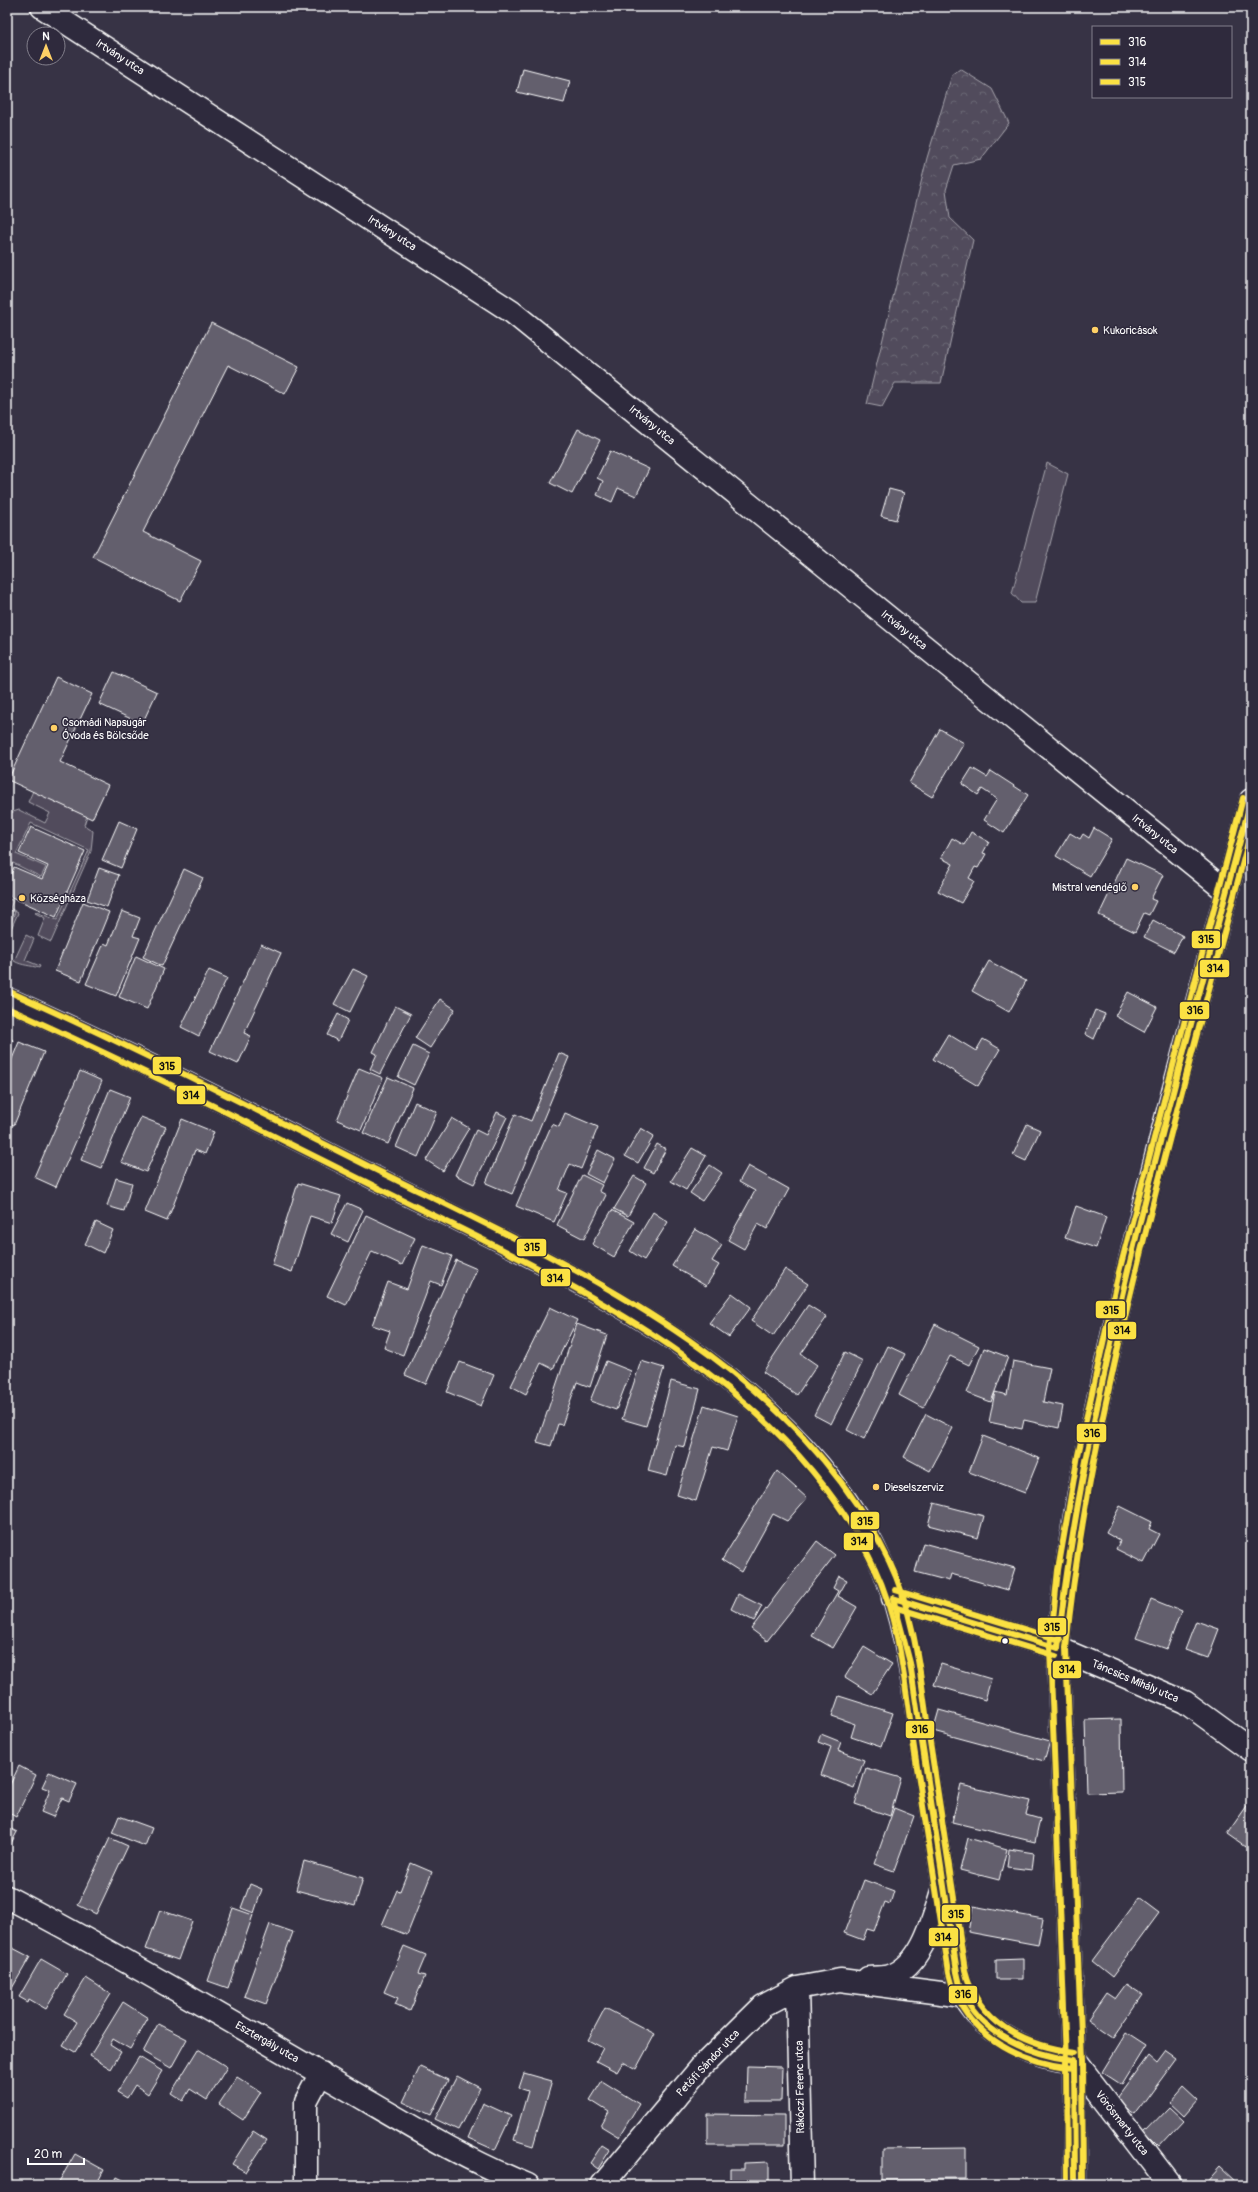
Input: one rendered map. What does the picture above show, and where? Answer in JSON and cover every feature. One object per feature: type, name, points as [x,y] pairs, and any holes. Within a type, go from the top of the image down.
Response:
[{"type":"street","name":"Irtvány utca","points":[[42,7],[512,312],[1227,892]]},
{"type":"street","points":[[1075,2185],[1074,2060],[1058,1648],[1062,1591],[1080,1479],[1133,1246],[1251,800]]},
{"type":"street","points":[[7,999],[258,1119],[552,1267],[616,1302],[690,1352],[762,1406],[811,1455],[854,1511],[882,1566],[893,1598],[910,1663],[957,1972],[964,1996],[978,2015],[999,2034],[1035,2052],[1056,2059],[1074,2060]]},
{"type":"street","name":"Táncsics Mihály utca","points":[[893,1598],[1058,1648],[1185,1702],[1251,1750]]},
{"type":"street","name":"Petőfi Sándor utca","points":[[602,2185],[702,2066],[763,2006],[797,1988],[840,1980],[890,1976],[913,1960],[929,1931],[944,1886]]},
{"type":"street","name":"Esztergály utca","points":[[7,1897],[102,1947],[444,2145],[507,2177],[528,2185]]},
{"type":"street","name":"Petőfi Sándor utca","points":[[840,1980],[964,1996]]},
{"type":"street","name":"Rákóczi Ferenc utca","points":[[797,1988],[802,2185]]},
{"type":"street","name":"Vörösmarty utca","points":[[1074,2060],[1170,2185]]},
{"type":"street","points":[[306,2185],[306,2101],[321,2073]]},
{"type":"path","points":[[7,2182],[11,2185]]},
{"type":"green space","points":[[960,69],[992,89],[1009,123],[981,159],[954,165],[946,190],[950,218],[973,240],[941,383],[895,383],[882,407],[867,404],[927,158],[952,75]]},
{"type":"green space","points":[[1047,463],[1068,474],[1035,603],[1021,603],[1012,593]]},
{"type":"green space","points":[[33,791],[87,816],[84,825],[93,831],[91,851],[51,942],[38,936],[45,918],[35,913],[36,912],[57,920],[89,850],[31,823],[16,854],[46,867],[41,877],[13,863],[10,868],[7,867],[7,814],[19,810],[45,823],[50,813],[28,802]]},
{"type":"green space","points":[[7,898],[13,901],[10,908],[18,913],[10,931],[7,930],[15,912],[7,909]]},
{"type":"green space","points":[[26,935],[34,939],[25,960],[40,966],[39,968],[20,964],[14,961]]},
{"type":"building","points":[[523,69],[570,81],[564,103],[517,92]]},
{"type":"building","points":[[211,323],[299,367],[285,394],[228,365],[143,532],[201,561],[180,601],[93,557]]},
{"type":"building","points":[[578,429],[600,440],[572,494],[550,483]]},
{"type":"building","points":[[610,451],[649,469],[636,496],[618,488],[612,502],[597,495],[603,481],[597,478]]},
{"type":"building","points":[[889,489],[904,493],[896,520],[881,516]]},
{"type":"building","points":[[114,672],[157,692],[142,724],[99,704]]},
{"type":"building","name":"Csomádi Napsugár Óvoda és Bölcsőde","points":[[56,677],[92,694],[60,762],[108,785],[92,819],[8,780]]},
{"type":"building","points":[[940,729],[964,743],[932,797],[909,783]]},
{"type":"building","points":[[972,768],[987,777],[991,771],[1028,795],[1004,833],[984,820],[997,799],[982,789],[978,795],[962,784]]},
{"type":"building","points":[[119,821],[137,829],[121,868],[102,860]]},
{"type":"building","points":[[31,827],[85,851],[56,917],[7,895],[7,883],[14,867],[42,879],[48,866],[19,853]]},
{"type":"building","points":[[1094,828],[1112,839],[1090,876],[1056,856],[1070,833],[1080,839],[1083,834],[1089,838]]},
{"type":"building","points":[[971,832],[989,842],[983,853],[986,854],[978,868],[975,867],[969,878],[974,881],[961,903],[938,891],[953,864],[941,858],[952,838],[964,845]]},
{"type":"building","name":"Mistral vendéglő","points":[[1126,858],[1163,875],[1151,899],[1156,901],[1149,915],[1144,913],[1135,932],[1099,915]]},
{"type":"building","points":[[99,868],[119,875],[107,907],[87,900]]},
{"type":"building","points":[[184,869],[203,878],[162,966],[143,957]]},
{"type":"building","points":[[83,902],[109,912],[81,981],[55,971]]},
{"type":"building","points":[[122,911],[140,918],[133,936],[140,938],[116,996],[86,984],[104,943],[108,945]]},
{"type":"building","points":[[1153,920],[1183,936],[1174,952],[1144,937]]},
{"type":"building","points":[[261,944],[281,953],[244,1033],[251,1036],[238,1064],[210,1051]]},
{"type":"building","points":[[136,956],[164,969],[147,1009],[119,997]]},
{"type":"building","points":[[989,961],[1026,981],[1009,1012],[972,991]]},
{"type":"building","points":[[353,969],[368,976],[350,1012],[334,1004]]},
{"type":"building","points":[[209,970],[227,978],[199,1036],[181,1027]]},
{"type":"building","points":[[1128,992],[1157,1007],[1144,1032],[1115,1016]]},
{"type":"building","points":[[440,999],[455,1009],[430,1048],[415,1038]]},
{"type":"building","points":[[395,1006],[411,1014],[380,1074],[370,1069],[377,1054],[373,1052]]},
{"type":"building","points":[[1095,1010],[1105,1014],[1094,1039],[1085,1034]]},
{"type":"building","points":[[338,1014],[348,1020],[338,1041],[327,1035]]},
{"type":"building","points":[[948,1034],[976,1051],[983,1039],[1000,1049],[978,1086],[933,1059]]},
{"type":"building","points":[[7,1038],[13,1040],[7,1054]]},
{"type":"building","points":[[19,1042],[44,1052],[14,1125],[7,1123],[7,1071]]},
{"type":"building","points":[[413,1046],[429,1054],[414,1085],[398,1077]]},
{"type":"building","points":[[559,1053],[569,1057],[512,1194],[486,1183],[515,1114],[531,1121]]},
{"type":"building","points":[[359,1068],[383,1078],[361,1130],[337,1120]]},
{"type":"building","points":[[80,1071],[102,1081],[56,1187],[34,1177]]},
{"type":"building","points":[[388,1077],[413,1088],[388,1144],[363,1133]]},
{"type":"building","points":[[110,1089],[130,1097],[101,1168],[81,1160]]},
{"type":"building","points":[[415,1102],[437,1112],[418,1157],[396,1147]]},
{"type":"building","points":[[497,1112],[507,1117],[474,1184],[455,1175],[476,1130],[486,1135]]},
{"type":"building","points":[[565,1113],[598,1127],[581,1169],[570,1164],[559,1190],[567,1193],[554,1222],[516,1206],[552,1124],[559,1127]]},
{"type":"building","points":[[141,1117],[166,1127],[146,1172],[121,1162]]},
{"type":"building","points":[[452,1118],[469,1128],[443,1171],[426,1160]]},
{"type":"building","points":[[182,1119],[214,1132],[205,1154],[195,1150],[167,1221],[145,1212]]},
{"type":"building","points":[[1027,1124],[1040,1130],[1026,1161],[1013,1155]]},
{"type":"building","points":[[641,1128],[654,1136],[638,1163],[625,1156]]},
{"type":"building","points":[[657,1144],[666,1149],[653,1173],[644,1168]]},
{"type":"building","points":[[692,1148],[706,1156],[686,1190],[671,1181]]},
{"type":"building","points":[[598,1150],[615,1159],[603,1183],[586,1174]]},
{"type":"building","points":[[710,1165],[722,1173],[702,1201],[690,1193]]},
{"type":"building","points":[[748,1166],[789,1189],[767,1229],[758,1224],[744,1249],[728,1240],[755,1191],[739,1182]]},
{"type":"building","points":[[582,1175],[602,1185],[599,1191],[606,1195],[584,1239],[557,1225]]},
{"type":"building","points":[[634,1176],[646,1183],[628,1216],[614,1209]]},
{"type":"building","points":[[116,1178],[132,1183],[124,1211],[107,1206]]},
{"type":"building","points":[[298,1183],[341,1196],[332,1223],[310,1216],[292,1272],[272,1265]]},
{"type":"building","points":[[347,1203],[363,1210],[348,1242],[331,1234]]},
{"type":"building","points":[[1076,1206],[1106,1217],[1096,1248],[1065,1238]]},
{"type":"building","points":[[612,1210],[634,1222],[614,1257],[592,1244]]},
{"type":"building","points":[[653,1212],[668,1222],[644,1260],[630,1251]]},
{"type":"building","points":[[366,1215],[415,1238],[402,1265],[372,1251],[346,1305],[327,1296]]},
{"type":"building","points":[[96,1222],[113,1230],[103,1253],[85,1244]]},
{"type":"building","points":[[695,1229],[722,1245],[712,1261],[719,1265],[706,1286],[672,1266]]},
{"type":"building","points":[[423,1245],[452,1256],[441,1285],[431,1281],[403,1355],[384,1348],[390,1331],[372,1325],[388,1282],[407,1289]]},
{"type":"building","points":[[456,1260],[477,1269],[426,1384],[405,1375]]},
{"type":"building","points":[[785,1269],[808,1284],[773,1336],[751,1321]]},
{"type":"building","points":[[732,1293],[751,1307],[729,1337],[709,1323]]},
{"type":"building","points":[[808,1305],[827,1317],[801,1354],[817,1365],[797,1395],[763,1372]]},
{"type":"building","points":[[550,1307],[577,1320],[553,1369],[541,1363],[526,1394],[511,1386]]},
{"type":"building","points":[[577,1324],[607,1335],[590,1387],[577,1382],[562,1425],[558,1424],[551,1446],[537,1442]]},
{"type":"building","points":[[935,1324],[979,1346],[969,1365],[950,1356],[923,1408],[899,1395]]},
{"type":"building","points":[[888,1346],[905,1354],[864,1439],[847,1430]]},
{"type":"building","points":[[984,1348],[1008,1357],[991,1402],[967,1393]]},
{"type":"building","points":[[845,1352],[863,1361],[831,1424],[814,1415]]},
{"type":"building","points":[[606,1361],[631,1371],[616,1410],[590,1401]]},
{"type":"building","points":[[641,1361],[664,1368],[646,1426],[622,1419]]},
{"type":"building","points":[[1013,1361],[1050,1368],[1043,1402],[1063,1406],[1059,1428],[1024,1420],[1022,1429],[989,1422],[995,1392],[1007,1395]]},
{"type":"building","points":[[460,1362],[494,1375],[481,1406],[447,1392]]},
{"type":"building","points":[[671,1381],[700,1389],[685,1447],[675,1445],[667,1476],[648,1471]]},
{"type":"building","points":[[704,1405],[738,1416],[727,1451],[713,1447],[696,1501],[677,1495]]},
{"type":"building","points":[[926,1414],[953,1428],[930,1471],[904,1457]]},
{"type":"building","points":[[983,1436],[1039,1458],[1025,1493],[969,1472]]},
{"type":"building","points":[[777,1471],[807,1498],[787,1521],[773,1514],[741,1572],[722,1560]]},
{"type":"building","points":[[934,1503],[984,1516],[978,1538],[928,1525]]},
{"type":"building","points":[[1120,1506],[1152,1522],[1149,1529],[1159,1534],[1144,1563],[1116,1549],[1120,1541],[1106,1533]]},
{"type":"building","points":[[817,1541],[835,1555],[767,1641],[751,1629]]},
{"type":"building","points":[[923,1543],[1015,1568],[1008,1590],[951,1574],[949,1581],[915,1572]]},
{"type":"building","points":[[839,1576],[847,1580],[838,1596],[857,1607],[833,1648],[812,1636],[838,1591],[833,1588]]},
{"type":"building","points":[[738,1594],[762,1606],[754,1621],[731,1609]]},
{"type":"building","points":[[1151,1599],[1181,1611],[1167,1649],[1136,1638]]},
{"type":"building","points":[[1196,1621],[1219,1629],[1208,1658],[1185,1650]]},
{"type":"building","points":[[864,1647],[892,1664],[872,1694],[845,1677]]},
{"type":"building","points":[[941,1664],[991,1679],[985,1700],[934,1685]]},
{"type":"building","points":[[839,1696],[893,1713],[881,1747],[851,1737],[855,1724],[832,1716]]},
{"type":"building","points":[[939,1710],[1050,1741],[1044,1761],[933,1731]]},
{"type":"building","points":[[1251,1710],[1251,1718],[1247,1716]]},
{"type":"building","points":[[1121,1719],[1122,1792],[1087,1793],[1085,1720]]},
{"type":"building","points":[[821,1734],[841,1742],[838,1750],[864,1760],[854,1788],[821,1775],[831,1747],[818,1742]]},
{"type":"building","points":[[19,1766],[36,1775],[16,1817],[7,1812],[7,1791]]},
{"type":"building","points":[[866,1768],[901,1778],[890,1816],[855,1804]]},
{"type":"building","points":[[49,1772],[77,1784],[69,1801],[62,1798],[53,1817],[41,1812],[50,1790],[42,1787]]},
{"type":"building","points":[[961,1785],[1030,1801],[1026,1815],[1040,1819],[1035,1842],[952,1822]]},
{"type":"building","points":[[1251,1801],[1251,1838],[1245,1846],[1228,1834]]},
{"type":"building","points":[[894,1808],[914,1816],[894,1871],[874,1864]]},
{"type":"building","points":[[119,1816],[152,1828],[145,1846],[112,1833]]},
{"type":"building","points":[[7,1827],[17,1832],[7,1851]]},
{"type":"building","points":[[110,1838],[128,1846],[96,1914],[78,1905]]},
{"type":"building","points":[[968,1838],[1007,1849],[999,1880],[960,1870]]},
{"type":"building","points":[[1009,1849],[1034,1853],[1032,1870],[1007,1867]]},
{"type":"building","points":[[304,1861],[363,1878],[355,1906],[296,1890]]},
{"type":"building","points":[[411,1863],[432,1872],[407,1935],[382,1925],[397,1890],[400,1891]]},
{"type":"building","points":[[864,1880],[894,1891],[890,1904],[885,1902],[874,1931],[867,1929],[863,1940],[844,1933]]},
{"type":"building","points":[[250,1884],[262,1889],[254,1913],[241,1908]]},
{"type":"building","points":[[1139,1898],[1159,1913],[1112,1977],[1092,1961]]},
{"type":"building","points":[[973,1906],[1043,1919],[1038,1945],[968,1932]]},
{"type":"building","points":[[233,1908],[253,1915],[228,1988],[208,1981]]},
{"type":"building","points":[[160,1910],[192,1921],[178,1960],[146,1949]]},
{"type":"building","points":[[270,1924],[293,1932],[266,2004],[244,1996]]},
{"type":"building","points":[[7,1945],[30,1957],[11,1990],[7,1988]]},
{"type":"building","points":[[404,1946],[426,1955],[418,1974],[425,1976],[410,2011],[395,2004],[398,1998],[384,1992]]},
{"type":"building","points":[[41,1959],[67,1974],[46,2009],[29,1999],[28,2002],[19,1997]]},
{"type":"building","points":[[1023,1959],[1023,1979],[996,1979],[996,1960]]},
{"type":"building","points":[[86,1978],[111,1994],[75,2052],[63,2045],[77,2022],[64,2014]]},
{"type":"building","points":[[1126,1984],[1143,1995],[1114,2037],[1088,2019],[1106,1993],[1115,1999]]},
{"type":"building","points":[[123,2002],[148,2018],[130,2049],[113,2039],[110,2045],[121,2052],[111,2069],[90,2056]]},
{"type":"building","points":[[605,2008],[655,2034],[636,2069],[623,2062],[617,2072],[596,2061],[603,2048],[588,2040]]},
{"type":"building","points":[[158,2024],[187,2039],[171,2068],[143,2052]]},
{"type":"building","points":[[1126,2033],[1146,2046],[1122,2085],[1102,2072]]},
{"type":"building","points":[[198,2049],[227,2067],[207,2100],[190,2089],[183,2101],[171,2093]]},
{"type":"building","points":[[1166,2052],[1176,2059],[1135,2115],[1115,2101],[1148,2056],[1157,2064]]},
{"type":"building","points":[[139,2057],[162,2071],[148,2094],[135,2085],[127,2098],[117,2092]]},
{"type":"building","points":[[747,2066],[782,2067],[781,2101],[746,2101]]},
{"type":"building","points":[[420,2067],[448,2080],[431,2115],[403,2102]]},
{"type":"building","points":[[524,2073],[552,2081],[533,2146],[514,2140],[528,2091],[519,2088]]},
{"type":"building","points":[[457,2076],[480,2088],[458,2130],[435,2119]]},
{"type":"building","points":[[237,2077],[261,2092],[243,2120],[219,2104]]},
{"type":"building","points":[[602,2081],[639,2104],[619,2137],[601,2126],[609,2112],[590,2100]]},
{"type":"building","points":[[1182,2087],[1197,2101],[1184,2116],[1169,2102]]},
{"type":"building","points":[[483,2103],[511,2116],[495,2150],[468,2138]]},
{"type":"building","points":[[1169,2107],[1184,2121],[1159,2148],[1144,2133]]},
{"type":"building","points":[[1251,2107],[1251,2118],[1246,2114]]},
{"type":"building","points":[[708,2114],[784,2115],[784,2145],[708,2145]]},
{"type":"building","points":[[253,2131],[267,2140],[246,2172],[232,2164]]},
{"type":"building","points":[[602,2145],[610,2150],[598,2169],[590,2163]]},
{"type":"building","points":[[966,2148],[966,2179],[882,2180],[882,2149]]},
{"type":"building","points":[[75,2154],[104,2170],[96,2185],[57,2185]]},
{"type":"building","points":[[769,2162],[769,2185],[730,2185],[730,2169],[744,2169],[744,2163]]},
{"type":"building","points":[[1221,2167],[1238,2183],[1237,2185],[1205,2185]]},
{"type":"building","points":[[117,2177],[133,2185],[113,2185]]},
{"type":"transit line","name":"315","points":[[1067,2185],[1066,2060],[1050,1648],[1058,1570],[1078,1455],[1119,1272],[1243,798]]},
{"type":"transit line","name":"316","points":[[1058,1648],[1075,1520],[1100,1393],[1119,1308],[1166,1117],[1251,800]]},
{"type":"transit line","name":"314","points":[[1083,2185],[1082,2060],[1066,1648],[1076,1564],[1090,1480],[1126,1313],[1171,1132],[1251,831]]},
{"type":"transit line","name":"315","points":[[10,992],[102,1034],[192,1078],[594,1280],[665,1324],[733,1373],[794,1428],[847,1490],[889,1561],[906,1604],[920,1673],[965,1970],[971,1988],[980,2004],[992,2018],[1006,2029],[1038,2044],[1075,2052]]},
{"type":"transit line","name":"314","points":[[7,1008],[142,1071],[509,1253],[582,1292],[654,1335],[721,1383],[782,1438],[834,1499],[875,1569],[891,1612],[905,1680],[949,1973],[956,1994],[966,2013],[979,2028],[994,2041],[1031,2059],[1073,2068]]},
{"type":"transit line","name":"315","points":[[895,1590],[1060,1640]]},
{"type":"transit line","name":"316","points":[[893,1598],[910,1663],[957,1972],[964,1996],[973,2010],[997,2033],[1011,2041],[1042,2054],[1074,2060]]},
{"type":"transit line","name":"316","points":[[893,1598],[1058,1648]]},
{"type":"transit line","name":"314","points":[[891,1606],[1056,1656]]},
{"type":"transit line","name":"316","points":[[1074,2060],[1075,2185]]},
{"type":"place","name":"Kukoricások","points":[[1095,330]]},
{"type":"place","name":"Csomádi Napsugár Óvoda és Bölcsőde","points":[[54,728]]},
{"type":"place","name":"Mistral vendéglő","points":[[1135,887]]},
{"type":"place","name":"Községháza","points":[[22,898]]},
{"type":"place","name":"Dieselszerviz","points":[[876,1487]]}]
